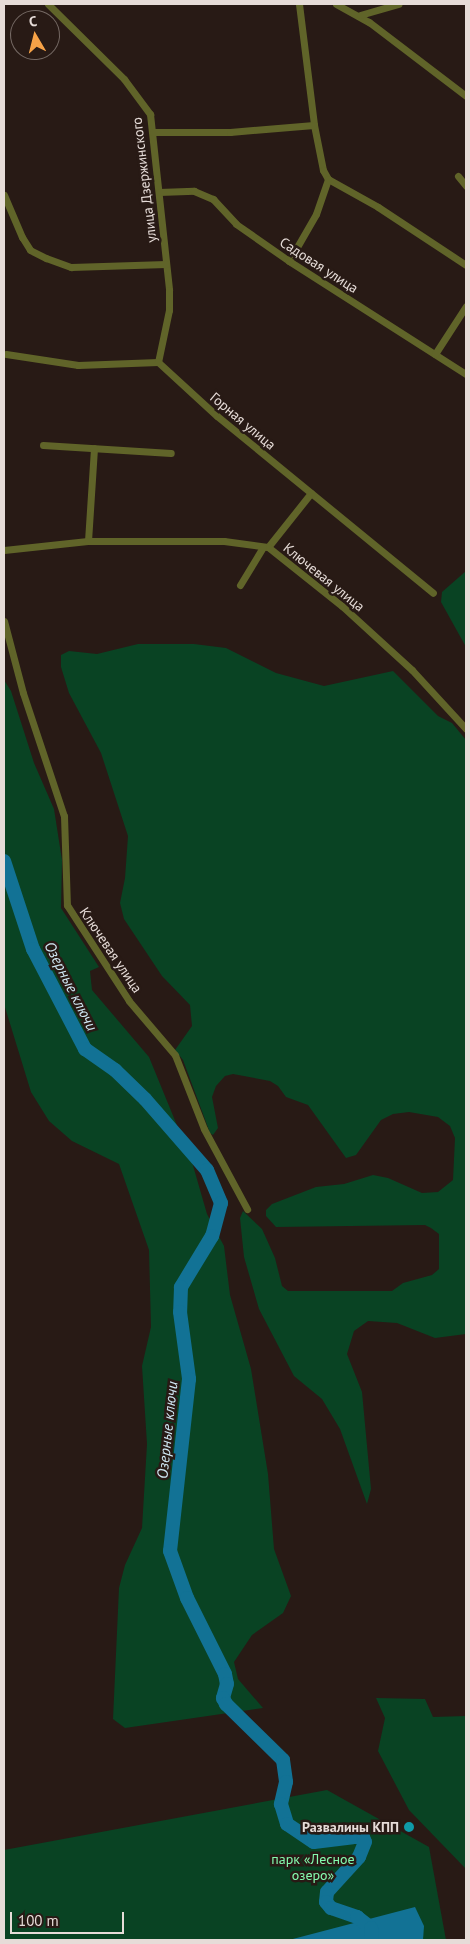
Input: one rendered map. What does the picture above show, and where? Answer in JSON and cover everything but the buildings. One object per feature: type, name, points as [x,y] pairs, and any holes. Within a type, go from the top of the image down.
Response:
[{"type":"street","name":"улица Дзержинского","points":[[48,4],[143,101],[150,114],[169,310],[158,362]]},
{"type":"street","points":[[299,4],[314,125],[323,170],[328,179],[386,211],[466,265]]},
{"type":"street","points":[[336,4],[360,16],[466,96]]},
{"type":"street","points":[[360,16],[398,4]]},
{"type":"street","points":[[153,132],[230,132],[314,125]]},
{"type":"street","points":[[458,176],[466,186]]},
{"type":"street","points":[[289,261],[316,214],[328,179]]},
{"type":"street","name":"Садовая улица","points":[[159,192],[194,191],[213,198],[236,224],[289,261],[466,374]]},
{"type":"street","points":[[4,195],[22,237],[30,250],[46,258],[71,267],[166,264]]},
{"type":"street","points":[[435,354],[466,306]]},
{"type":"street","points":[[6,354],[78,365],[158,362]]},
{"type":"street","name":"Горная улица","points":[[158,362],[187,391],[433,593]]},
{"type":"street","points":[[43,445],[171,453]]},
{"type":"street","points":[[88,541],[94,448]]},
{"type":"street","points":[[240,585],[266,547],[311,493]]},
{"type":"street","name":"Ключевая улица","points":[[4,550],[88,541],[224,541],[266,547],[342,606],[412,670],[466,729]]},
{"type":"street","name":"Ключевая улица","points":[[4,621],[23,693],[64,816],[67,906],[129,1001],[175,1055],[185,1076],[204,1129],[247,1209]]},
{"type":"green space","points":[[466,571],[466,647],[441,602],[442,592]]},
{"type":"green space","points":[[138,644],[194,644],[226,648],[276,673],[324,686],[393,671],[438,716],[452,723],[466,740],[466,1334],[435,1338],[397,1323],[368,1321],[354,1331],[347,1354],[362,1392],[371,1489],[367,1504],[340,1429],[322,1399],[294,1376],[259,1309],[244,1257],[240,1218],[243,1211],[262,1229],[275,1258],[282,1286],[288,1291],[392,1291],[403,1283],[432,1275],[439,1269],[439,1234],[431,1228],[425,1225],[276,1227],[266,1216],[266,1210],[272,1204],[316,1187],[344,1184],[373,1175],[388,1178],[422,1193],[438,1192],[453,1180],[455,1138],[450,1126],[438,1117],[409,1112],[393,1114],[381,1120],[356,1155],[346,1158],[308,1105],[286,1097],[278,1086],[270,1081],[233,1074],[225,1076],[216,1086],[212,1097],[218,1128],[213,1135],[210,1133],[183,1060],[175,1050],[192,1026],[190,1005],[162,976],[124,919],[120,903],[125,878],[128,836],[101,753],[69,693],[61,667],[61,655],[69,651],[97,654]]},
{"type":"green space","points":[[4,680],[11,691],[34,763],[54,809],[62,860],[61,908],[99,967],[90,971],[92,990],[149,1057],[192,1162],[207,1214],[224,1246],[230,1295],[251,1369],[268,1474],[274,1549],[291,1596],[283,1613],[252,1635],[234,1662],[238,1679],[263,1708],[125,1728],[113,1719],[119,1588],[125,1565],[142,1528],[147,1444],[142,1366],[151,1327],[149,1250],[119,1164],[72,1141],[49,1121],[31,1092],[4,1004]]},
{"type":"green space","points":[[376,1698],[425,1699],[433,1717],[466,1716],[466,1869],[409,1810],[378,1751],[385,1718]]},
{"type":"green space","name":"парк «Лесное озеро»","points":[[327,1790],[429,1847],[446,1940],[4,1940],[4,1850]]},
{"type":"water","points":[[415,1907],[424,1926],[423,1940],[289,1940]]},
{"type":"waterway","name":"Озерные ключи","points":[[4,861],[33,949],[85,1049],[115,1070],[145,1099],[207,1170],[221,1203],[212,1236],[181,1287],[180,1312],[189,1379],[170,1551],[187,1598],[225,1674],[227,1684],[223,1698],[226,1704],[283,1760],[286,1782],[281,1804],[287,1824],[314,1842],[363,1837],[365,1842],[359,1857],[327,1892],[326,1902],[331,1908],[357,1917],[371,1928],[372,1940]]},
{"type":"place","name":"Развалины КПП","points":[[409,1827]]}]
